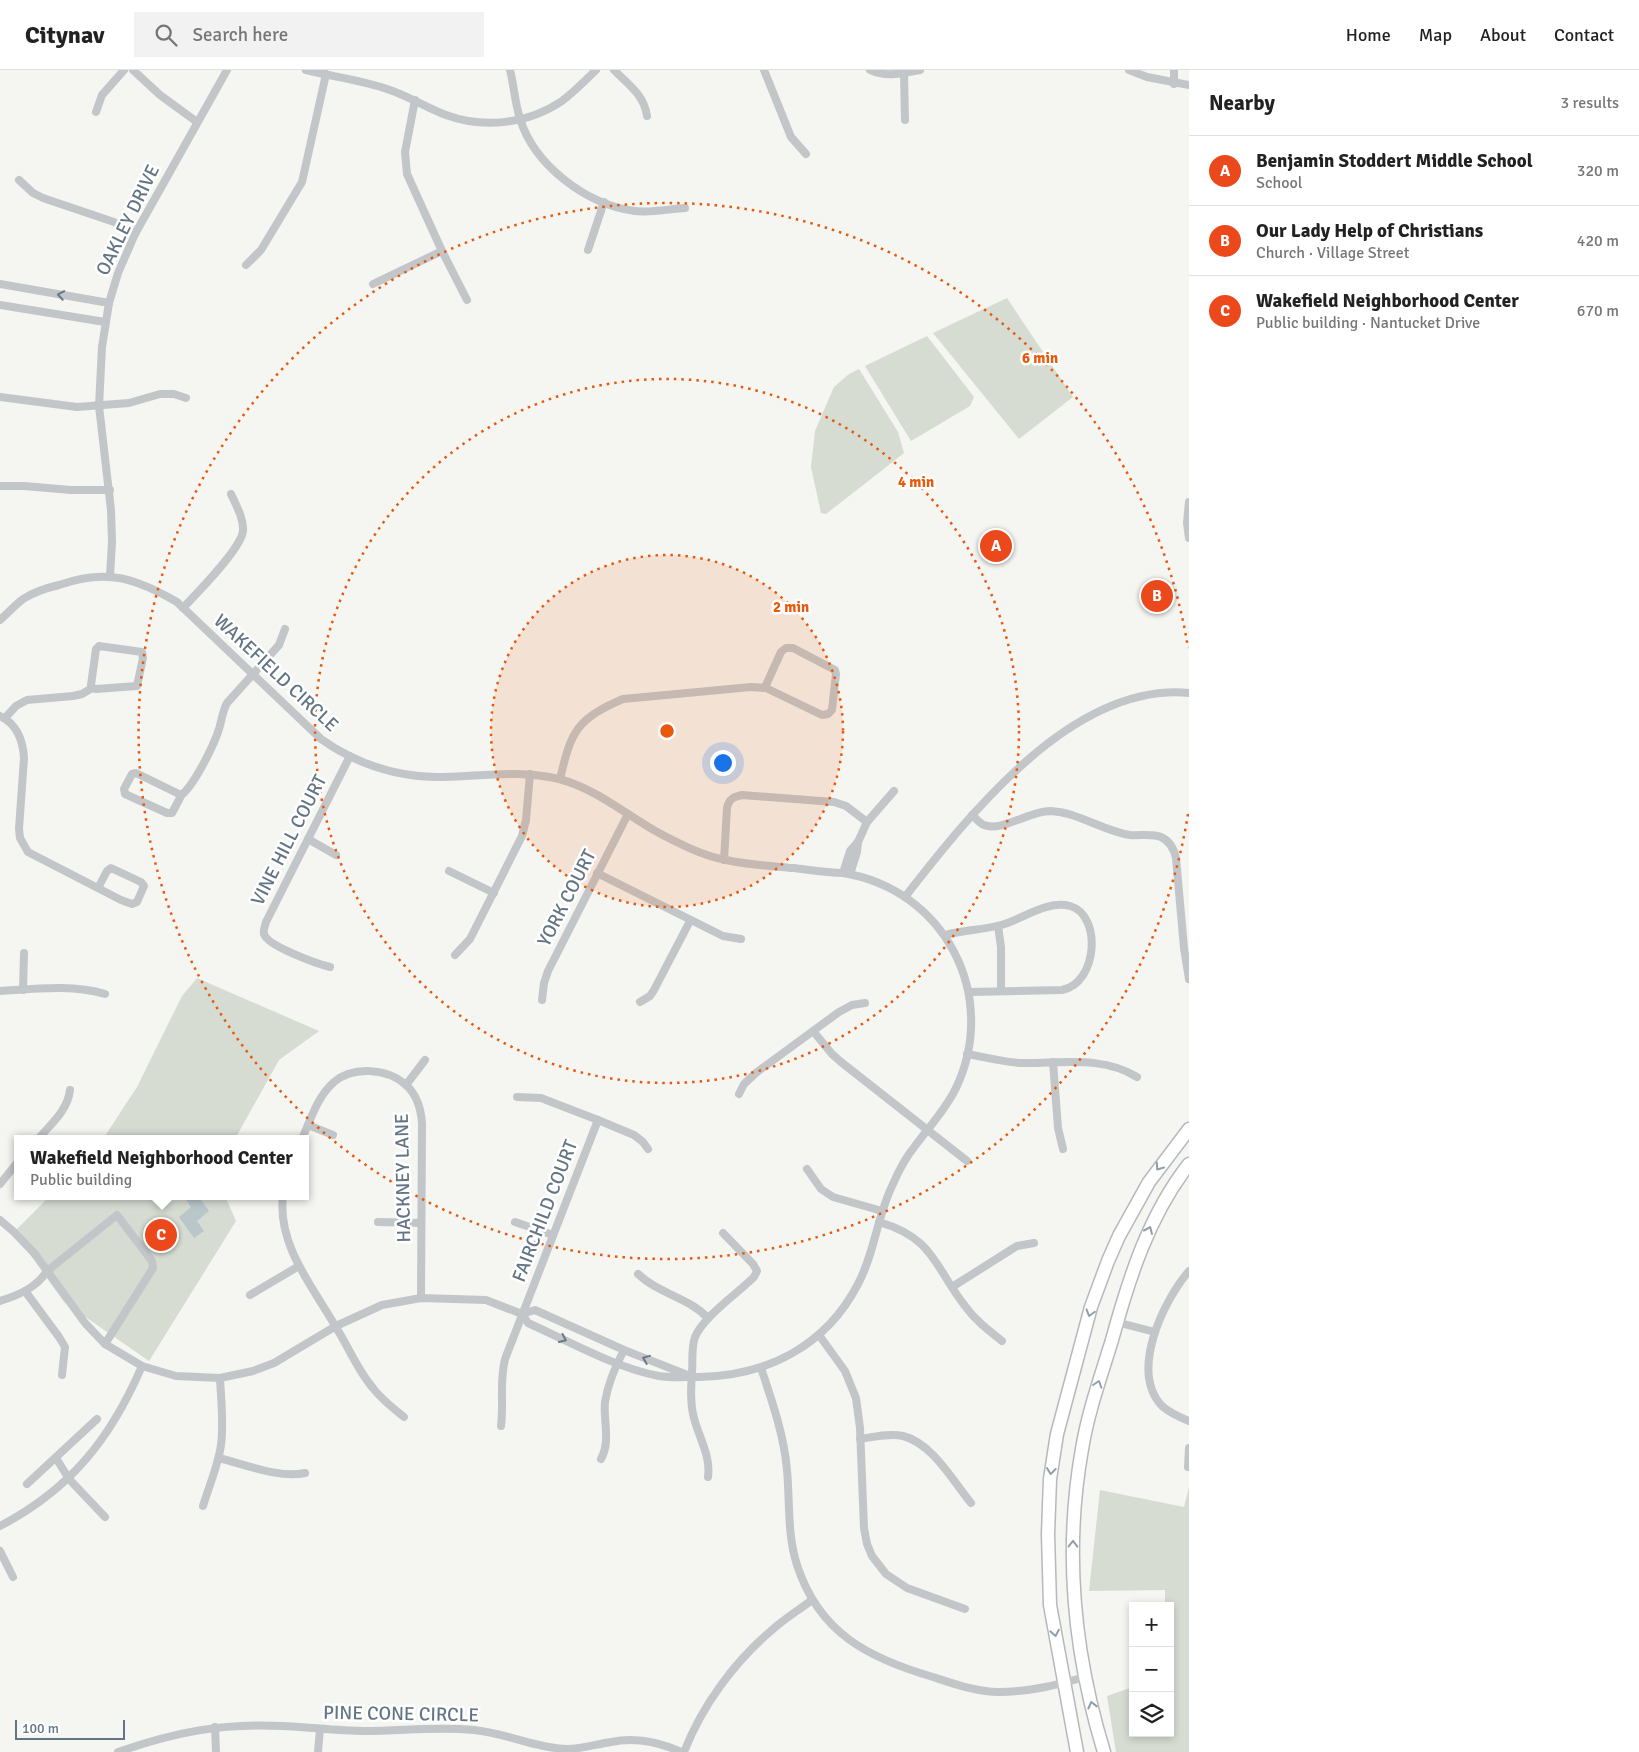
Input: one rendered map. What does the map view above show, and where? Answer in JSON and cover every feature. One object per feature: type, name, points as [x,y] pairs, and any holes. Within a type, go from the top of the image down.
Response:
[{"type":"main road","points":[[1077,1752],[1050,1605],[1048,1580],[1050,1478],[1057,1434],[1091,1307],[1108,1261],[1130,1214],[1149,1182],[1189,1129]]},
{"type":"main road","points":[[1104,1752],[1085,1677],[1077,1626],[1073,1576],[1072,1545],[1075,1497],[1082,1448],[1116,1322],[1134,1268],[1151,1226],[1172,1187],[1189,1164]]},
{"type":"street","points":[[96,112],[102,95],[124,70]]},
{"type":"street","points":[[133,70],[160,94],[197,122]]},
{"type":"street","name":"OAKLEY DRIVE","points":[[110,576],[112,542],[110,490],[98,406],[100,361],[109,303],[118,272],[135,234],[227,70]]},
{"type":"street","points":[[307,70],[376,85],[415,100],[446,115],[475,122],[504,123],[546,110],[560,102],[596,70]]},
{"type":"street","points":[[510,70],[520,119],[534,147],[554,172],[572,185],[604,202],[634,210],[648,211],[685,208]]},
{"type":"street","points":[[614,70],[638,93],[646,109],[647,116]]},
{"type":"street","points":[[764,70],[792,137],[806,154]]},
{"type":"street","points":[[870,70],[878,74],[888,75],[920,70]]},
{"type":"street","points":[[1129,70],[1146,77],[1174,84],[1189,85]]},
{"type":"street","points":[[1174,70],[1174,84]]},
{"type":"street","points":[[904,73],[905,120]]},
{"type":"street","points":[[246,265],[262,250],[302,182],[326,74]]},
{"type":"street","points":[[415,100],[405,152],[406,166],[411,184],[467,300]]},
{"type":"street","points":[[19,180],[43,198],[114,222],[135,234]]},
{"type":"street","points":[[588,250],[604,202]]},
{"type":"street","points":[[373,284],[442,251]]},
{"type":"street","points":[[0,284],[109,303]]},
{"type":"street","points":[[0,305],[105,322]]},
{"type":"street","points":[[0,397],[77,407],[129,403],[160,394],[174,394],[186,398]]},
{"type":"street","points":[[0,486],[110,490]]},
{"type":"street","points":[[184,608],[227,558],[242,534],[242,524],[231,494]]},
{"type":"street","points":[[1189,502],[1187,523],[1189,538]]},
{"type":"street","name":"WAKEFIELD CIRCLE","points":[[0,620],[24,599],[39,591],[69,582],[110,576],[154,590],[177,602],[321,739],[350,756],[379,768],[411,775],[435,777],[530,774],[560,779],[590,791],[682,844],[724,860],[847,874],[877,883],[906,897],[945,935],[960,964],[969,992],[972,1021],[967,1054],[955,1090],[914,1147],[888,1192],[869,1259],[858,1284],[839,1312],[819,1335],[793,1352],[761,1368],[726,1375],[691,1377],[658,1375],[617,1363],[528,1323],[522,1314],[486,1300],[420,1298],[382,1305],[336,1326],[268,1365],[244,1374],[220,1378],[176,1376],[142,1366],[104,1344],[85,1323],[35,1254],[0,1220]]},
{"type":"street","points":[[180,796],[177,792],[136,773],[131,775],[124,789],[124,793],[127,795],[169,814],[173,812],[180,796],[187,790],[194,779],[218,731],[223,710],[227,703],[279,645],[285,629]]},
{"type":"street","points":[[92,688],[91,682],[97,647],[138,651],[143,654],[139,682],[136,686],[92,688],[82,694],[73,696],[22,701],[3,717],[14,726],[24,746],[19,829],[24,846],[33,855],[98,888],[132,904],[138,902],[144,886],[141,882],[111,868],[107,871],[98,888]]},
{"type":"street","points":[[560,779],[566,752],[574,733],[595,712],[623,699],[738,688],[766,688],[826,715],[832,710],[836,674],[833,668],[788,648],[782,652],[766,688]]},
{"type":"street","points":[[906,897],[972,815],[1000,786],[1061,734],[1084,720],[1122,702],[1141,697],[1177,692],[1189,693]]},
{"type":"street","name":"VINE HILL COURT","points":[[330,967],[312,963],[274,944],[267,938],[264,932],[266,922],[350,756]]},
{"type":"street","points":[[455,955],[470,939],[517,849],[525,827],[530,774]]},
{"type":"street","points":[[847,874],[867,822],[894,791]]},
{"type":"street","points":[[724,860],[727,808],[729,801],[736,796],[834,802],[846,806],[867,822]]},
{"type":"street","points":[[972,815],[981,824],[993,826],[1043,812],[1056,812],[1124,834],[1159,836],[1169,843],[1176,858],[1184,948],[1189,979]]},
{"type":"street","name":"YORK COURT","points":[[542,1000],[548,971],[628,814]]},
{"type":"street","points":[[308,839],[336,855]]},
{"type":"street","points":[[449,872],[494,893]]},
{"type":"street","points":[[597,873],[690,921],[723,936],[741,939]]},
{"type":"street","points":[[945,935],[964,930],[998,926],[1049,907],[1063,905],[1074,908],[1087,921],[1091,936],[1089,966],[1082,978],[1072,986],[1062,990],[969,992]]},
{"type":"street","points":[[640,1002],[650,996],[660,981],[690,921]]},
{"type":"street","points":[[998,926],[1001,947],[1001,992]]},
{"type":"street","points":[[23,990],[24,952]]},
{"type":"street","points":[[0,991],[77,988],[105,994]]},
{"type":"street","points":[[739,1094],[749,1079],[813,1031],[846,1008],[865,1003]]},
{"type":"street","points":[[813,1031],[841,1062],[967,1162]]},
{"type":"street","points":[[967,1054],[1012,1062],[1073,1061],[1106,1065],[1126,1070],[1137,1078]]},
{"type":"street","points":[[304,1135],[315,1106],[334,1082],[348,1074],[363,1071],[382,1073],[406,1085],[425,1060]]},
{"type":"street","points":[[1053,1062],[1058,1128],[1063,1149]]},
{"type":"street","name":"HACKNEY LANE","points":[[406,1085],[419,1105],[422,1123],[420,1298]]},
{"type":"street","points":[[41,1135],[65,1107],[69,1100],[70,1090]]},
{"type":"street","points":[[517,1097],[541,1098],[598,1120],[628,1132],[643,1142],[648,1149]]},
{"type":"street","name":"FAIRCHILD COURT","points":[[501,1426],[502,1371],[522,1314],[598,1120]]},
{"type":"street","points":[[308,1125],[333,1135]]},
{"type":"street","points":[[0,1184],[14,1166]]},
{"type":"street","points":[[807,1169],[820,1189],[833,1197],[882,1211]]},
{"type":"street","points":[[283,1200],[282,1214],[285,1230],[299,1266],[367,1381],[382,1398],[404,1417]]},
{"type":"street","points":[[0,1301],[25,1291],[41,1280],[47,1271],[117,1215],[152,1262],[153,1268],[104,1344]]},
{"type":"street","points":[[378,1222],[421,1223]]},
{"type":"street","points":[[515,1222],[553,1236]]},
{"type":"street","points":[[879,1222],[903,1230],[920,1241],[972,1316],[1002,1341]]},
{"type":"street","points":[[708,1477],[709,1470],[706,1454],[692,1410],[691,1377],[694,1339],[708,1318],[754,1277],[757,1271],[753,1264],[724,1233]]},
{"type":"street","points":[[952,1287],[1009,1250],[1017,1246],[1034,1243]]},
{"type":"street","points":[[250,1295],[299,1266]]},
{"type":"street","points":[[1189,1271],[1167,1303],[1155,1332],[1149,1364],[1151,1385],[1156,1397],[1171,1413],[1189,1421]]},
{"type":"street","points":[[638,1274],[652,1286],[694,1306],[708,1318]]},
{"type":"street","points":[[25,1291],[65,1347],[62,1375]]},
{"type":"street","name":"WAKEFIELD CIRCLE","points":[[522,1314],[535,1310],[624,1350],[691,1377]]},
{"type":"street","points":[[1116,1322],[1155,1332]]},
{"type":"street","points":[[819,1335],[840,1362],[850,1379],[856,1398],[864,1528],[867,1544],[872,1556],[886,1574],[907,1588],[965,1609]]},
{"type":"street","points":[[601,1459],[606,1451],[607,1442],[606,1398],[617,1363],[624,1350]]},
{"type":"street","points":[[0,1526],[36,1505],[69,1479],[111,1426],[130,1393],[142,1366]]},
{"type":"street","points":[[761,1368],[778,1422],[786,1457],[794,1553],[803,1581],[812,1600],[826,1620],[847,1639],[872,1655],[915,1672],[956,1685],[1000,1692],[1033,1689],[1085,1677]]},
{"type":"street","points":[[203,1506],[219,1458],[222,1433],[220,1378]]},
{"type":"street","points":[[27,1484],[97,1419]]},
{"type":"street","points":[[860,1439],[897,1435],[920,1443],[932,1454],[971,1503]]},
{"type":"street","points":[[1188,1466],[1189,1448]]},
{"type":"street","points":[[56,1458],[69,1479],[105,1517]]},
{"type":"street","points":[[219,1458],[277,1472],[305,1473]]},
{"type":"street","points":[[0,1551],[13,1577]]},
{"type":"street","points":[[682,1752],[708,1704],[739,1663],[772,1630],[812,1600]]},
{"type":"street","name":"PINE CONE CIRCLE","points":[[118,1752],[189,1731],[215,1727],[282,1726],[366,1731],[428,1727],[463,1728],[502,1734],[554,1748],[573,1748],[635,1740],[659,1744],[682,1752]]},
{"type":"street","points":[[215,1727],[216,1752]]},
{"type":"street","points":[[318,1752],[320,1729]]},
{"type":"shaded area","points":[[1007,298],[1073,397],[1019,439],[933,333]]},
{"type":"shaded area","points":[[927,336],[974,397],[970,406],[911,441],[865,366]]},
{"type":"shaded area","points":[[859,369],[898,432],[904,453],[826,514],[821,513],[811,467],[815,431],[834,387],[849,374]]},
{"type":"shaded area","points":[[197,978],[319,1031],[279,1060],[237,1135],[106,1135],[137,1087],[182,996]]},
{"type":"shaded area","points":[[46,1200],[227,1200],[236,1221],[149,1361],[64,1302],[14,1232]]},
{"type":"shaded area","points":[[186,1200],[201,1200],[209,1211],[197,1221],[204,1231],[194,1238],[179,1217],[191,1207]]},
{"type":"shaded area","points":[[1189,1487],[1189,1752],[1116,1752],[1107,1696],[1129,1688],[1129,1737],[1174,1737],[1174,1602],[1165,1602],[1165,1590],[1089,1591],[1100,1490],[1184,1507]]},
{"type":"place","name":"Benjamin Stoddert Middle School","points":[[996,546]]},
{"type":"place","name":"Our Lady Help of Christians","points":[[1157,596]]},
{"type":"place","name":"Wakefield Neighborhood Center","points":[[161,1235]]}]
